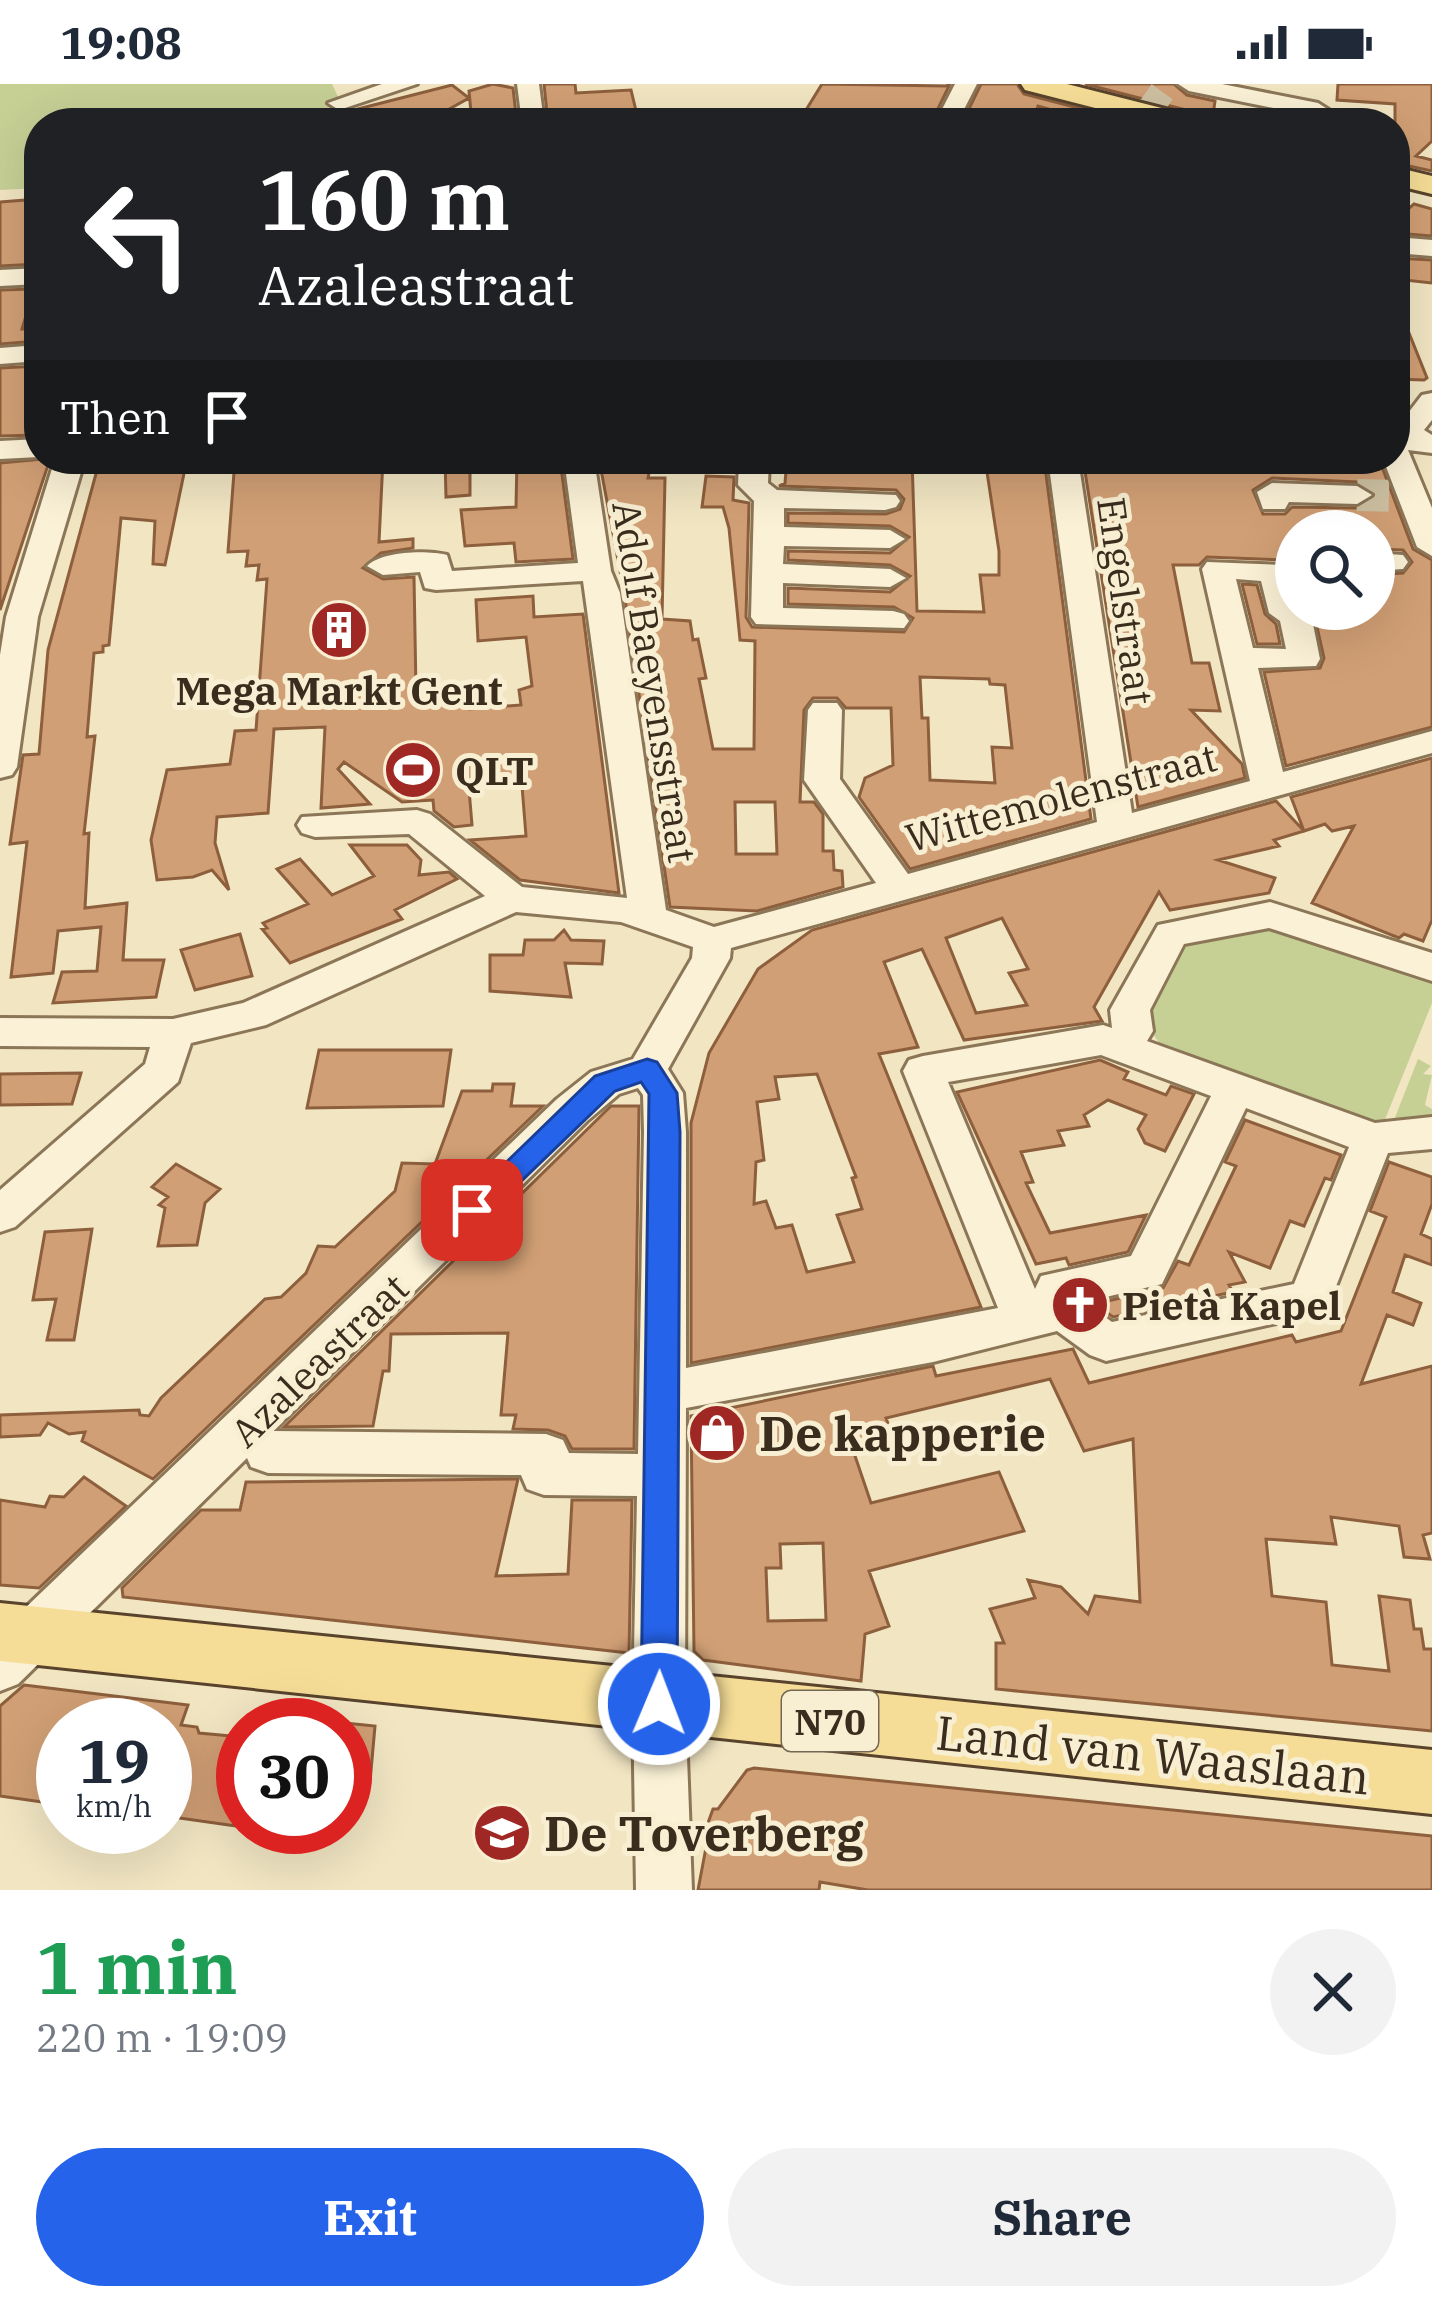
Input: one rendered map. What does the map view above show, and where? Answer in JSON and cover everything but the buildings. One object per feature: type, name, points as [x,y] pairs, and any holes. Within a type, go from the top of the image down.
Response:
[{"type":"main road","points":[[1036,84],[1103,108]]},
{"type":"main road","name":"N70","points":[[11,1645],[659,1704]]},
{"type":"main road","name":"Land van Waaslaan","points":[[659,1704],[1432,1782]]},
{"type":"street","points":[[339,104],[406,84]]},
{"type":"street","points":[[947,108],[966,84]]},
{"type":"street","points":[[1189,84],[1235,88],[1287,108]]},
{"type":"street","points":[[1305,84],[1334,91],[1316,108]]},
{"type":"street","points":[[365,94],[383,108]]},
{"type":"street","points":[[1410,427],[1431,401]]},
{"type":"street","points":[[0,767],[10,628],[65,474]]},
{"type":"street","name":"Adolf Baeyensstraat","points":[[581,474],[595,571],[604,593],[648,916]]},
{"type":"street","points":[[753,474],[753,485],[769,499],[885,501]]},
{"type":"street","name":"Engelstraat","points":[[1066,474],[1116,826]]},
{"type":"street","points":[[1409,474],[1404,497],[1410,559]]},
{"type":"street","points":[[1274,503],[1272,492],[1357,495]]},
{"type":"street","points":[[769,499],[767,617],[893,621]]},
{"type":"street","points":[[768,536],[890,539]]},
{"type":"street","points":[[383,566],[436,562],[436,581],[595,571]]},
{"type":"street","points":[[767,573],[890,578]]},
{"type":"street","points":[[1237,658],[1269,788]]},
{"type":"street","points":[[825,710],[822,780],[898,887]]},
{"type":"street","name":"Wittemolenstraat","points":[[713,940],[1432,742]]},
{"type":"street","points":[[315,824],[417,822],[512,899]]},
{"type":"street","points":[[0,1032],[173,1033],[252,1015],[512,899],[605,907],[648,916],[713,940],[711,958],[647,1070],[663,1093],[665,1132],[659,1704],[664,1890]]},
{"type":"street","points":[[1121,1043],[1132,1031],[1130,1010],[1171,934],[1270,915],[1432,967]]},
{"type":"street","points":[[0,1216],[164,1071],[173,1033]]},
{"type":"street","points":[[1044,1315],[923,1071],[1103,1040],[1373,1138],[1432,1133]]},
{"type":"street","name":"Azaleastraat","points":[[11,1645],[572,1110],[605,1083],[647,1070]]},
{"type":"street","points":[[1044,1315],[1058,1289],[1146,1271],[1235,1088]]},
{"type":"street","points":[[664,1392],[933,1342],[1044,1315],[1106,1342],[1310,1299],[1373,1138]]},
{"type":"street","points":[[268,1452],[546,1455],[544,1474],[663,1475]]},
{"type":"green space","points":[[0,84],[332,84],[342,105],[24,108],[24,189],[0,190]]},
{"type":"green space","points":[[1271,922],[1432,981],[1432,1003],[1384,1122],[1364,1126],[1167,1054],[1143,1020],[1182,938]]},
{"type":"green space","points":[[1418,1059],[1431,1066],[1423,1074],[1432,1075],[1425,1105],[1432,1109],[1432,1121],[1394,1120]]},
{"type":"tunnel","points":[[1151,108],[1168,84]]},
{"type":"tunnel","points":[[1357,495],[1395,496]]},
{"type":"place","name":"Mega Markt Gent","points":[[339,630]]},
{"type":"place","name":"QLT","points":[[413,770]]},
{"type":"place","name":"Pietà Kapel","points":[[1080,1305]]},
{"type":"place","name":"De kapperie","points":[[717,1433]]},
{"type":"place","name":"De Toverberg","points":[[502,1833]]},
{"type":"route","points":[[472,1210],[605,1083],[647,1070],[663,1093],[665,1132],[659,1704]]}]
